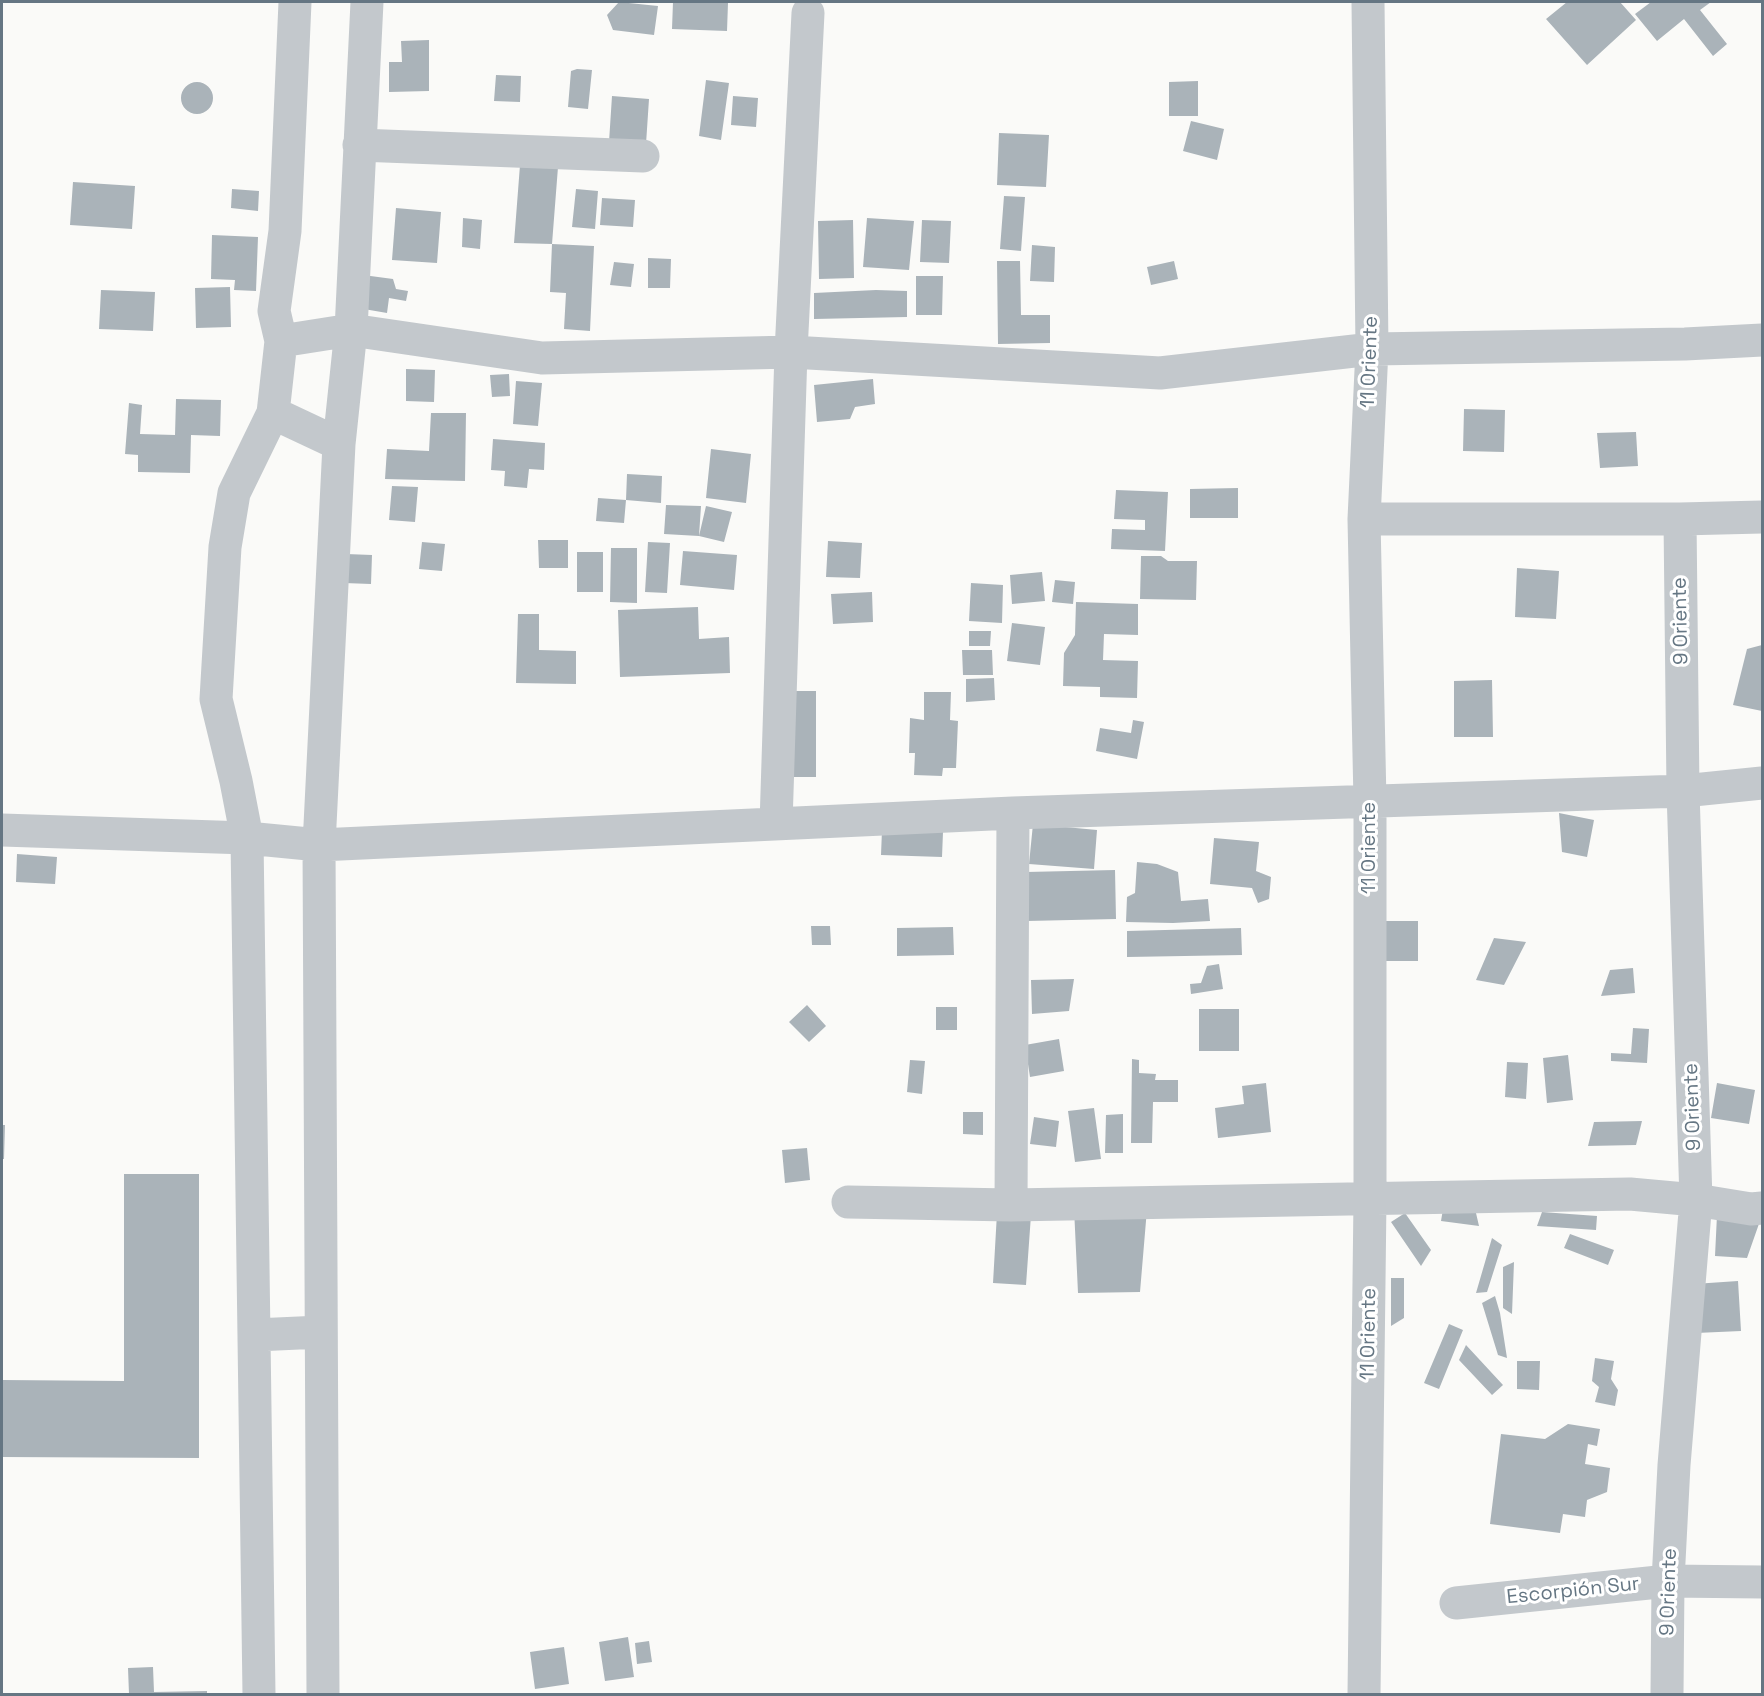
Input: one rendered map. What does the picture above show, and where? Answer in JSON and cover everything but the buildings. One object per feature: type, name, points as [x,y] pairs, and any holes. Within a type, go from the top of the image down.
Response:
[{"type":"street","points":[[259,1695],[247,838],[236,780],[216,699],[225,547],[234,493],[273,413],[281,341],[274,311],[285,231],[295,2]]},
{"type":"street","points":[[323,1695],[319,844],[339,444],[351,330],[367,2]]},
{"type":"street","name":"11 Oriente","points":[[1364,1695],[1370,1199],[1370,802],[1364,519],[1372,349],[1368,2]]},
{"type":"street","points":[[776,824],[791,352],[808,13]]},
{"type":"street","points":[[359,145],[643,156]]},
{"type":"street","points":[[281,341],[351,330],[542,358],[791,352],[1160,374],[1372,349],[1673,344],[1762,340]]},
{"type":"street","points":[[273,413],[339,444]]},
{"type":"street","points":[[1364,519],[1762,517]]},
{"type":"street","name":"9 Oriente","points":[[1667,1695],[1668,1581],[1674,1465],[1696,1200],[1683,791],[1680,519]]},
{"type":"street","points":[[2,830],[247,838],[319,844],[1013,813],[1683,791],[1762,783]]},
{"type":"street","points":[[1011,1205],[1013,813]]},
{"type":"street","points":[[848,1202],[1011,1205],[1630,1194],[1696,1200],[1751,1209],[1762,1208]]},
{"type":"street","points":[[255,1335],[321,1332]]},
{"type":"street","name":"Escorpión Sur","points":[[1456,1603],[1668,1581],[1762,1582]]}]
